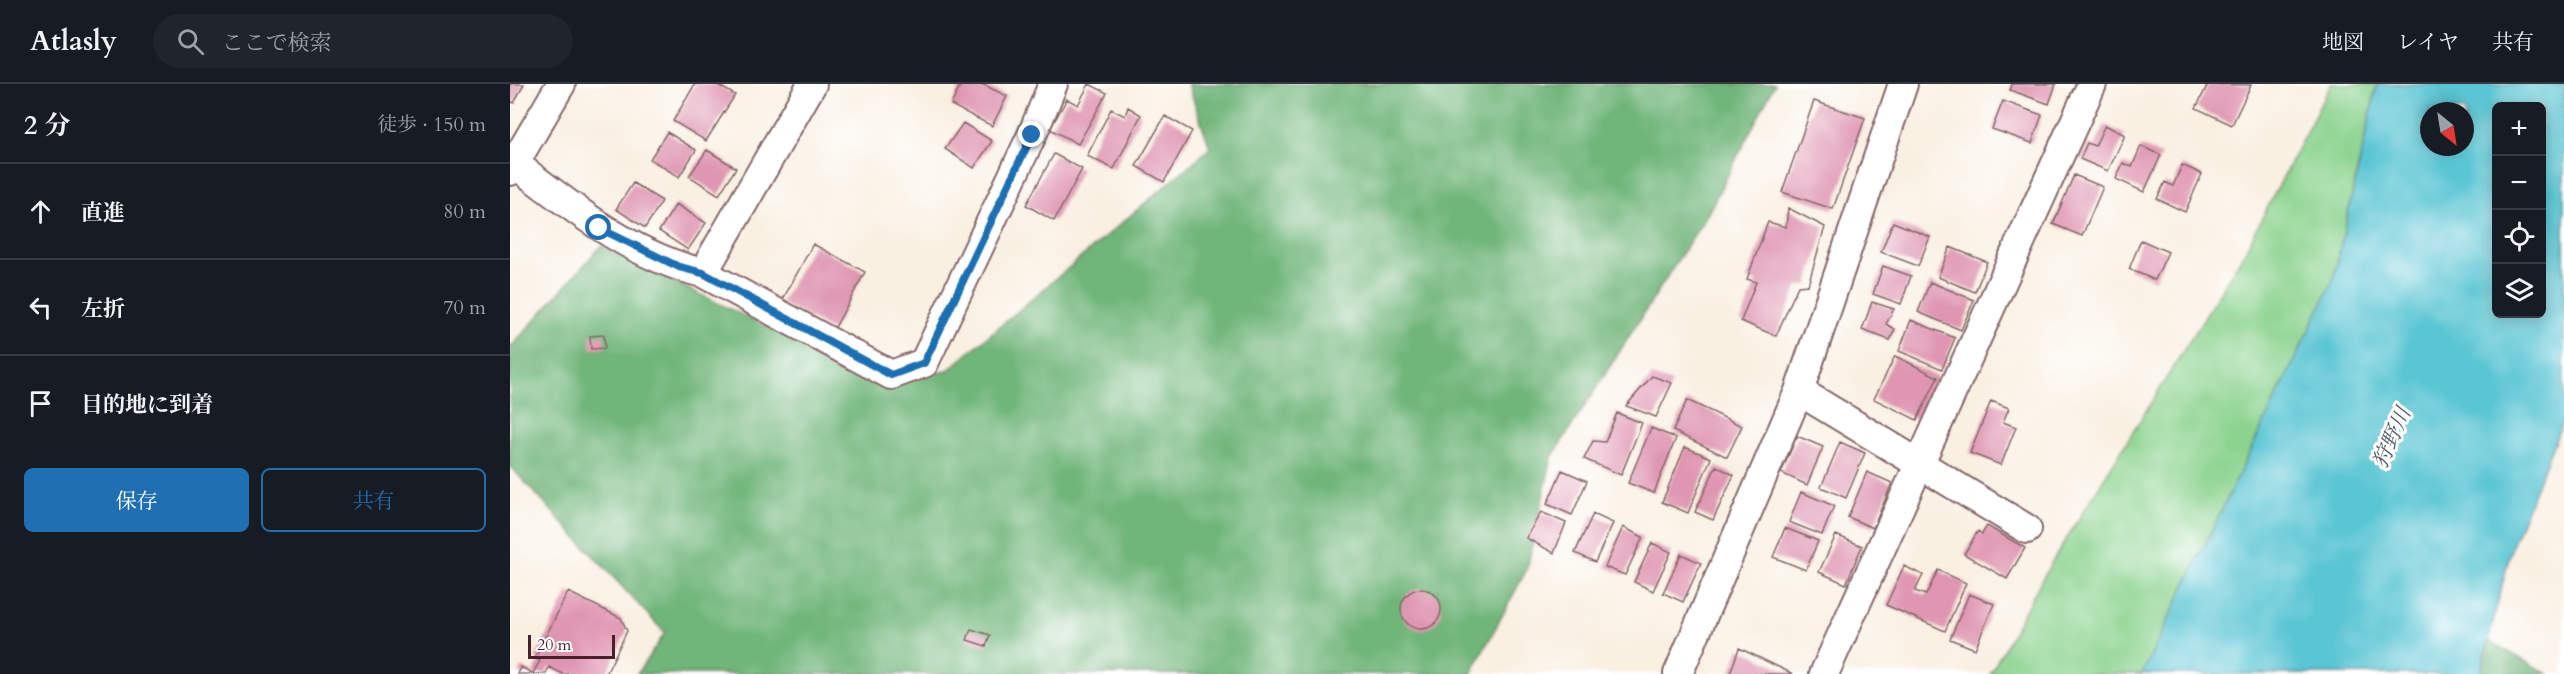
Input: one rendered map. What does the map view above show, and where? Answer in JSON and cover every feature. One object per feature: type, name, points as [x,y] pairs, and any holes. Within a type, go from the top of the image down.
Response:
[{"type":"street","points":[[561,84],[513,167],[599,228],[679,267],[703,273],[891,375],[924,363],[1027,145],[1053,84]]},
{"type":"street","points":[[703,273],[812,84]]},
{"type":"street","points":[[1678,674],[1799,391],[1903,84]]},
{"type":"street","points":[[1824,674],[2092,84]]},
{"type":"street","points":[[1799,391],[2028,530]]},
{"type":"green space","points":[[1188,84],[1775,84],[1708,213],[1552,457],[1527,569],[1471,674],[637,674],[665,633],[510,466],[510,348],[601,246],[884,384],[947,371],[1210,148]]},
{"type":"green space","points":[[2331,84],[2377,84],[2333,281],[2142,674],[1990,674],[2049,567],[2243,255]]},
{"type":"green space","points":[[2489,641],[2548,674],[2480,674]]},
{"type":"water","name":"狩野川","points":[[2377,84],[2564,84],[2564,418],[2512,546],[2480,674],[2142,674],[2333,281]]},
{"type":"building","points":[[510,84],[524,84],[514,103],[510,101]]},
{"type":"building","points":[[695,84],[716,84],[735,95],[706,141],[673,121]]},
{"type":"building","points":[[961,84],[982,84],[1007,96],[992,126],[951,105]]},
{"type":"building","points":[[1089,84],[1107,93],[1078,144],[1050,129],[1067,99],[1078,105]]},
{"type":"building","points":[[2012,84],[2056,84],[2049,104],[2010,90]]},
{"type":"building","points":[[2208,84],[2251,85],[2232,125],[2196,108]]},
{"type":"building","points":[[1814,101],[1865,118],[1833,209],[1782,192]]},
{"type":"building","points":[[2003,101],[2042,115],[2032,143],[1992,129]]},
{"type":"building","points":[[1128,107],[1141,115],[1114,169],[1087,156],[1111,109],[1125,116]]},
{"type":"building","points":[[1165,116],[1192,131],[1164,182],[1136,166]]},
{"type":"building","points":[[963,123],[992,141],[974,168],[945,149]]},
{"type":"building","points":[[2105,125],[2125,135],[2108,171],[2080,159],[2087,143],[2095,146]]},
{"type":"building","points":[[667,132],[696,150],[679,177],[650,159]]},
{"type":"building","points":[[2141,146],[2161,155],[2144,192],[2116,179],[2123,163],[2132,167]]},
{"type":"building","points":[[707,150],[736,168],[719,195],[689,176]]},
{"type":"building","points":[[1054,154],[1082,169],[1054,221],[1026,205]]},
{"type":"building","points":[[2182,165],[2202,174],[2185,212],[2157,199],[2165,182],[2173,186]]},
{"type":"building","points":[[2074,175],[2103,187],[2082,236],[2053,224]]},
{"type":"building","points":[[633,183],[662,201],[645,228],[616,209]]},
{"type":"building","points":[[676,204],[706,223],[688,250],[659,231]]},
{"type":"building","points":[[1788,208],[1825,227],[1808,285],[1798,286],[1776,336],[1741,321],[1756,282],[1747,279],[1768,222],[1786,227]]},
{"type":"building","points":[[1893,222],[1930,237],[1918,266],[1881,252]]},
{"type":"building","points":[[2141,240],[2168,252],[2155,280],[2129,269]]},
{"type":"building","points":[[813,244],[865,272],[833,331],[781,303]]},
{"type":"building","points":[[1950,247],[1987,262],[1975,292],[1938,277]]},
{"type":"building","points":[[1883,266],[1911,276],[1901,304],[1873,294]]},
{"type":"building","points":[[1930,282],[1974,300],[1961,330],[1918,312]]},
{"type":"building","points":[[1872,302],[1894,309],[1886,324],[1895,329],[1890,340],[1862,330]]},
{"type":"building","points":[[1911,320],[1955,338],[1942,369],[1899,351]]},
{"type":"building","points":[[604,335],[605,348],[591,349],[590,336]]},
{"type":"building","points":[[1895,356],[1938,377],[1917,420],[1874,399]]},
{"type":"building","points":[[1652,376],[1672,383],[1656,417],[1626,406]]},
{"type":"building","points":[[1687,400],[1742,426],[1727,457],[1673,431]]},
{"type":"building","points":[[1991,401],[2009,408],[2003,422],[2016,427],[2001,465],[1970,453]]},
{"type":"building","points":[[1617,413],[1642,423],[1621,475],[1584,459],[1593,441],[1605,442]]},
{"type":"building","points":[[1651,428],[1676,438],[1654,493],[1628,483]]},
{"type":"building","points":[[1797,436],[1823,447],[1807,485],[1781,473]]},
{"type":"building","points":[[1840,442],[1865,453],[1846,498],[1821,487]]},
{"type":"building","points":[[1685,447],[1711,458],[1688,513],[1662,502]]},
{"type":"building","points":[[1716,466],[1734,475],[1713,520],[1695,512]]},
{"type":"building","points":[[1562,470],[1587,481],[1572,515],[1547,504]]},
{"type":"building","points":[[1867,472],[1892,483],[1873,528],[1848,517]]},
{"type":"building","points":[[1801,492],[1834,506],[1822,535],[1789,522]]},
{"type":"building","points":[[1541,512],[1566,523],[1554,553],[1526,538]]},
{"type":"building","points":[[1593,514],[1613,523],[1595,562],[1575,553]]},
{"type":"building","points":[[1987,526],[2025,548],[2007,579],[1964,554],[1978,531],[1982,534]]},
{"type":"building","points":[[1623,527],[1643,537],[1625,575],[1605,567]]},
{"type":"building","points":[[1785,528],[1818,541],[1806,570],[1773,557]]},
{"type":"building","points":[[1836,535],[1862,546],[1846,584],[1819,572]]},
{"type":"building","points":[[1652,543],[1671,552],[1653,591],[1634,582]]},
{"type":"building","points":[[1681,554],[1701,563],[1683,602],[1663,593]]},
{"type":"building","points":[[1904,566],[1923,575],[1915,591],[1926,595],[1938,570],[1966,583],[1945,631],[1886,605]]},
{"type":"building","points":[[1421,589],[1429,590],[1435,595],[1440,601],[1440,617],[1435,623],[1429,628],[1421,629],[1413,628],[1407,623],[1402,617],[1401,609],[1402,601],[1407,595],[1413,590]]},
{"type":"building","points":[[568,592],[621,618],[627,631],[606,674],[563,674],[549,667],[546,674],[518,674],[521,667],[533,673],[540,661],[535,658]]},
{"type":"building","points":[[1969,594],[1994,604],[1975,649],[1950,639]]},
{"type":"building","points":[[971,629],[990,635],[986,646],[967,640]]},
{"type":"building","points":[[1739,648],[1793,674],[1730,674]]},
{"type":"route","points":[[599,228],[679,267],[703,273],[891,375],[924,363],[1032,135]]}]
